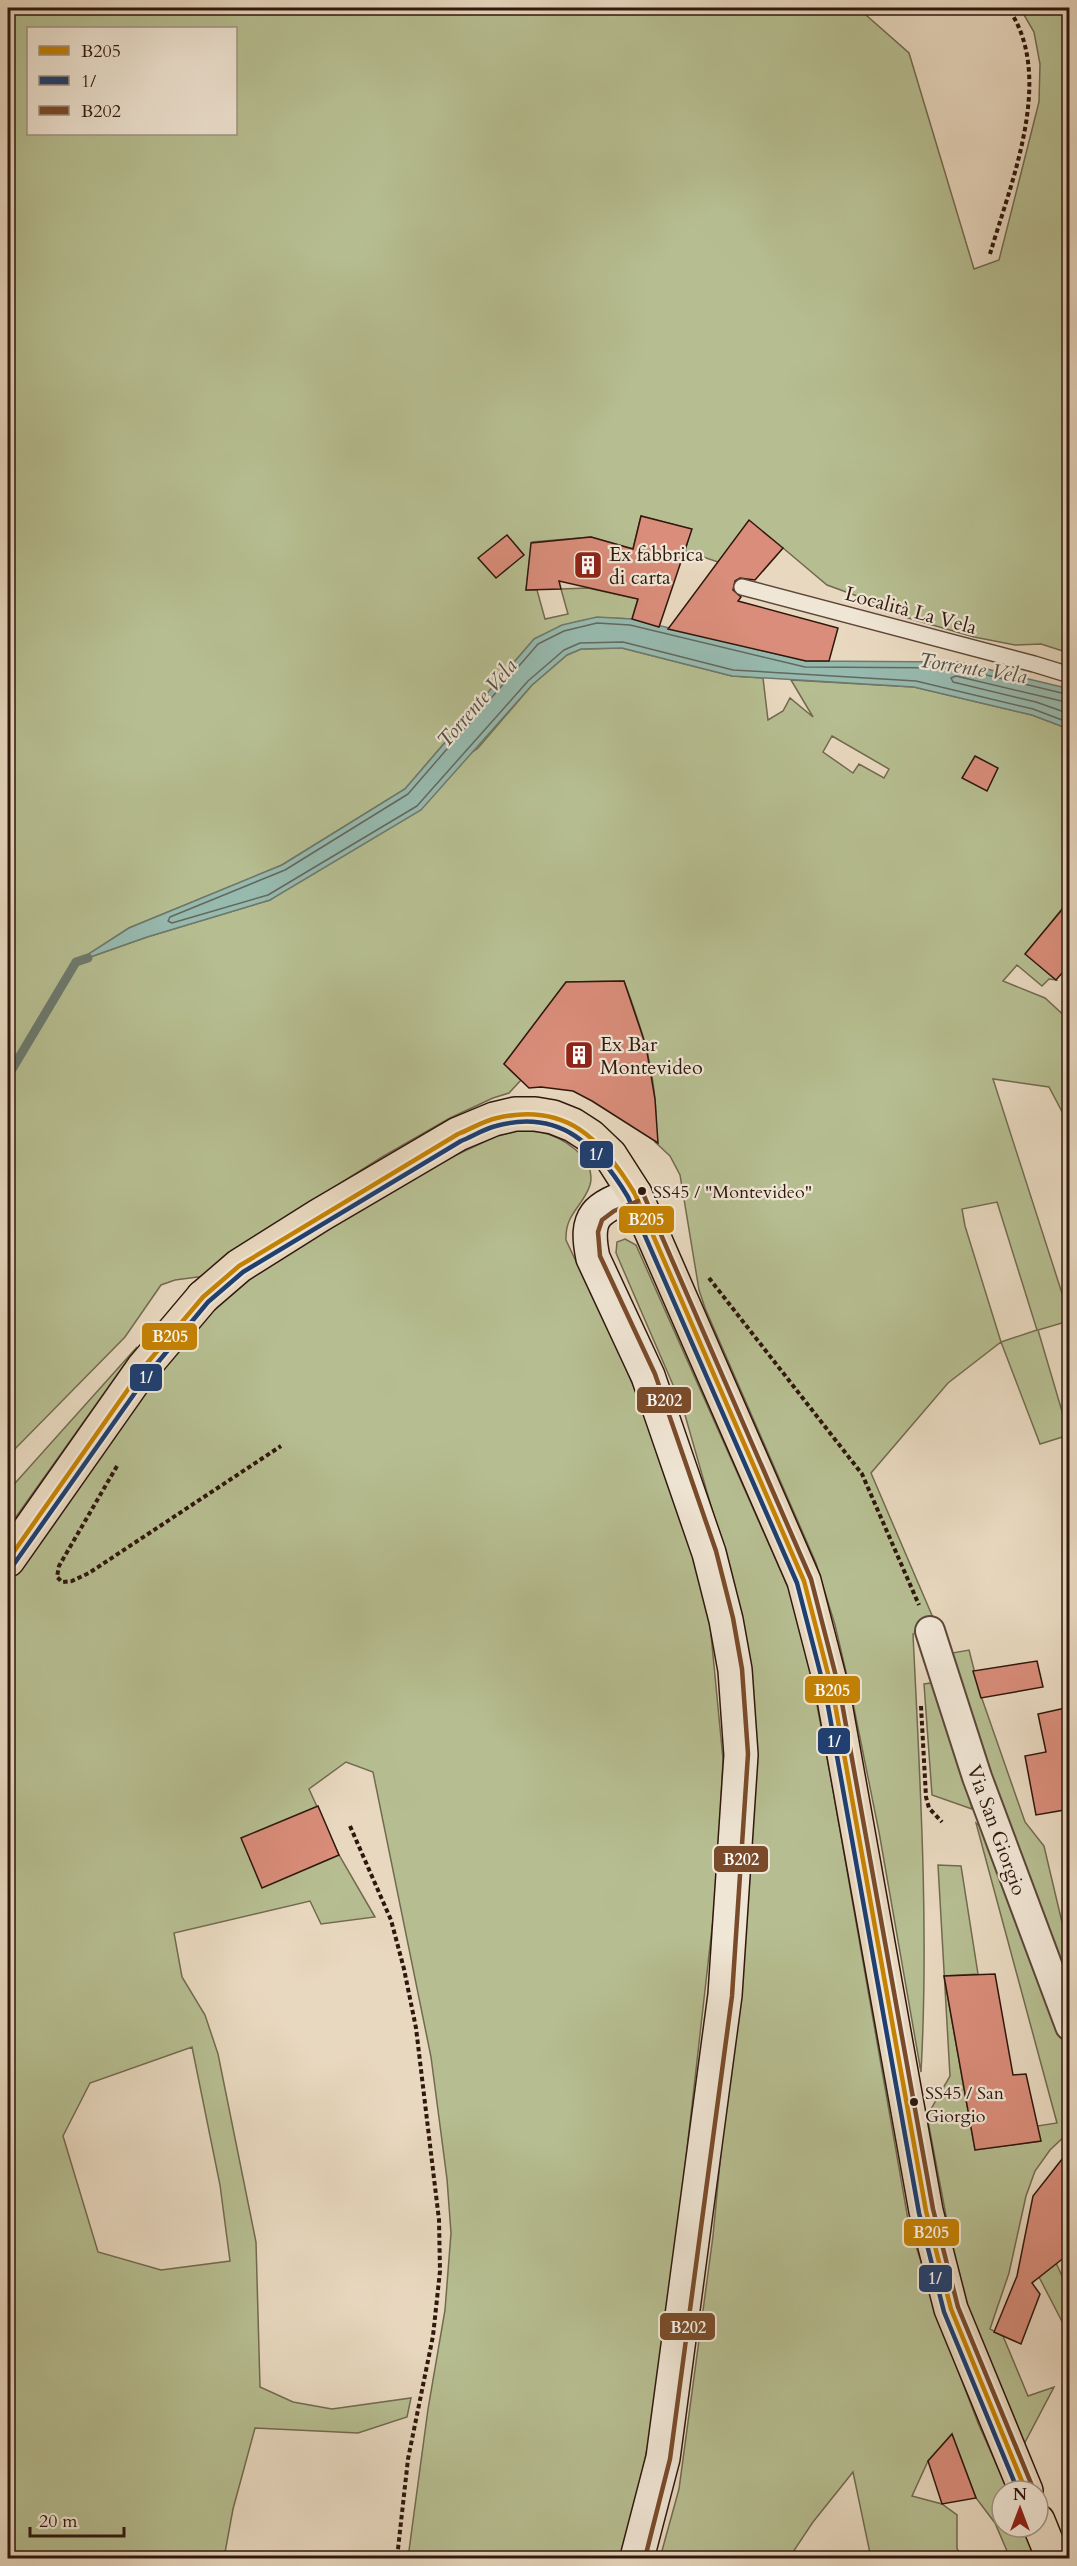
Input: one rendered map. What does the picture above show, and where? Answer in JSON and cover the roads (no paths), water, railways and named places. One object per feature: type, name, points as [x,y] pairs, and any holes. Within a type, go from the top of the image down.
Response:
[{"type":"main road","points":[[8,1560],[143,1368],[204,1297],[239,1266],[320,1215],[458,1134],[494,1119],[515,1114],[535,1114],[573,1125],[590,1136],[610,1155],[635,1194],[804,1581],[833,1693],[927,2211],[951,2309],[1021,2479]]},
{"type":"main road","points":[[1045,2539],[1053,2559]]},
{"type":"street","points":[[635,1194],[609,1203],[599,1210],[592,1219],[589,1230],[590,1243],[593,1258],[648,1376],[709,1553],[726,1620],[735,1670],[741,1755],[735,1865],[723,2007],[664,2448],[637,2559]]},
{"type":"street","name":"Via San Giorgio","points":[[930,1631],[977,1777],[1070,2026]]},
{"type":"lane","name":"Località La Vela","points":[[742,587],[1034,663],[1070,675]]},
{"type":"water","points":[[597,617],[632,619],[806,661],[958,662],[1069,690],[1069,729],[1032,715],[914,687],[732,676],[622,648],[581,649],[567,655],[532,685],[421,810],[270,900],[147,937],[76,962],[129,928],[282,865],[405,789],[534,639],[562,625]]},
{"type":"waterway","name":"Torrente Vela","points":[[8,1076],[76,962],[88,958]]},
{"type":"place","name":"Ex fabbrica di carta","points":[[588,565]]},
{"type":"place","name":"Ex Bar Montevideo","points":[[579,1055]]},
{"type":"place","name":"SS45 / \"Montevideo\"","points":[[642,1191]]},
{"type":"place","name":"SS45 / San Giorgio","points":[[914,2102]]}]
